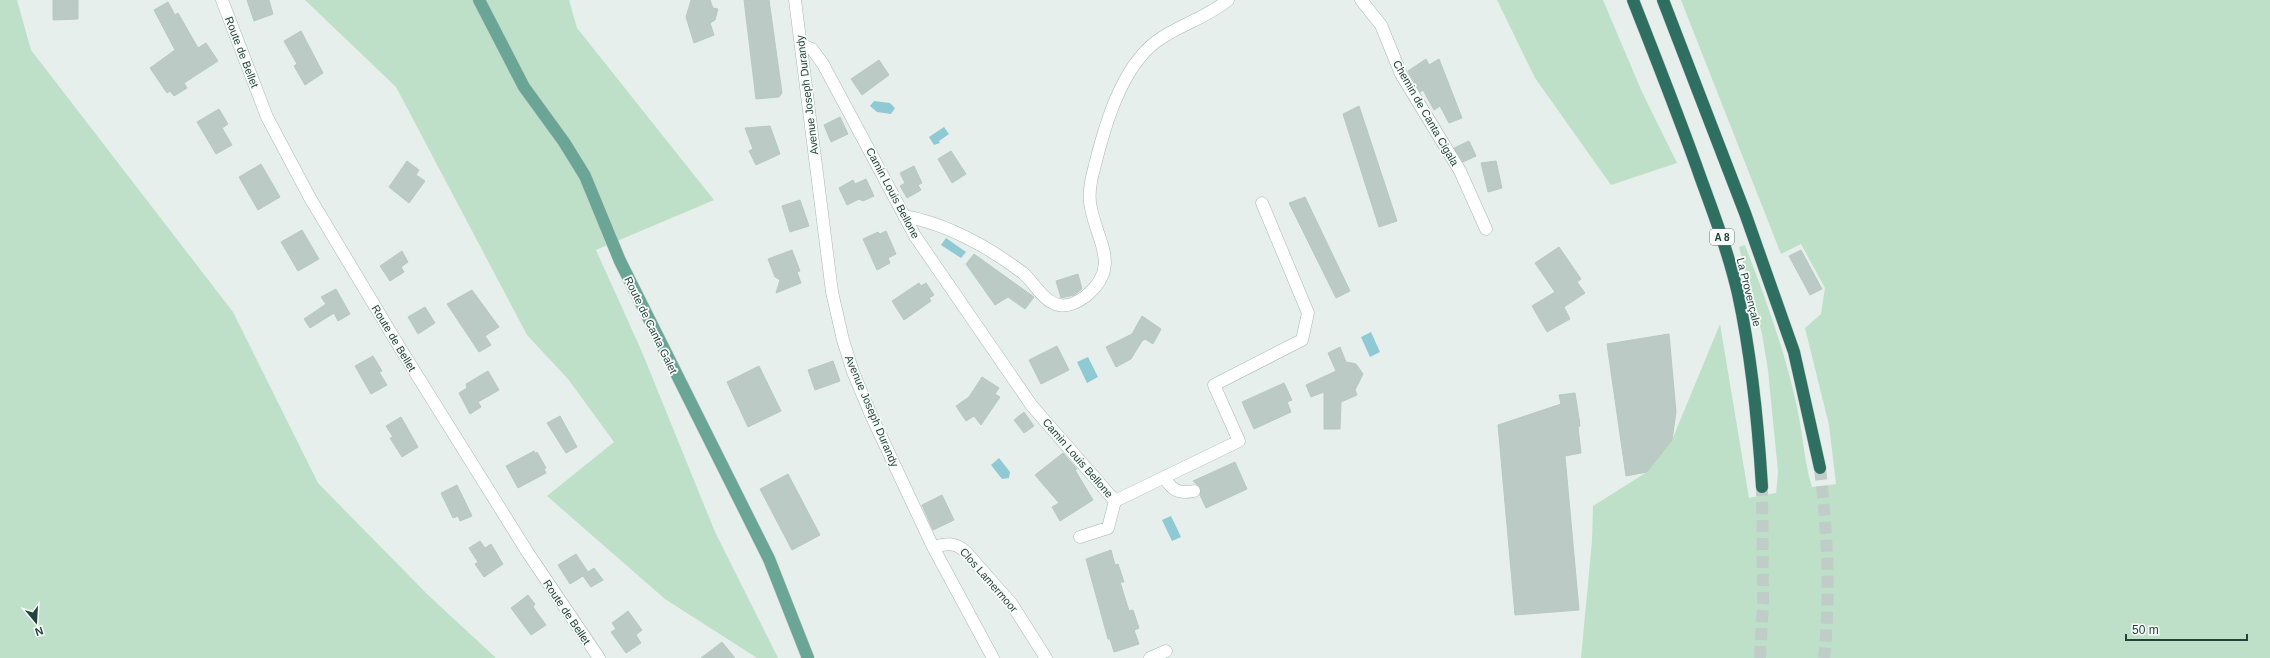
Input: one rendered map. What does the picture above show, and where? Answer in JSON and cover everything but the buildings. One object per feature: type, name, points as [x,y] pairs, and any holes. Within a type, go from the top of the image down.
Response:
[{"type":"highway","name":"La Provençale","points":[[1633,0],[1678,115],[1717,222],[1738,293],[1750,356],[1758,419],[1762,487]]},
{"type":"highway","name":"La Provençale","points":[[1663,0],[1745,213],[1779,308],[1797,366],[1820,468]]},
{"type":"main road","name":"Route de Canta Galet","points":[[479,0],[524,86],[564,142],[585,176],[620,261],[769,559],[808,658]]},
{"type":"street","name":"Route de Bellet","points":[[222,0],[267,117],[310,198],[400,348],[524,546],[599,658]]},
{"type":"street","name":"Avenue Joseph Durandy","points":[[795,0],[802,44],[832,292],[843,340],[853,372],[871,415],[933,547],[993,658]]},
{"type":"street","points":[[904,216],[926,220],[952,230],[984,246],[1024,274],[1050,301],[1056,304],[1066,306],[1079,301],[1098,286],[1104,276],[1105,264],[1102,248],[1090,207],[1092,183],[1098,156],[1122,85],[1133,67],[1154,44],[1198,21],[1228,0]]},
{"type":"street","name":"Chemin de Canta Cigala","points":[[1361,0],[1380,25],[1401,74],[1460,171],[1486,230]]},
{"type":"street","name":"Camin Louis Bellone","points":[[802,44],[812,49],[823,64],[915,236],[1032,406],[1115,501],[1239,441],[1214,385],[1302,340],[1308,313],[1262,203]]},
{"type":"street","points":[[1165,478],[1172,489],[1178,492],[1194,491]]},
{"type":"street","points":[[1080,537],[1108,528],[1115,501]]},
{"type":"street","name":"Clos Lamermoor","points":[[933,547],[950,543],[958,546],[966,552],[1011,603],[1046,658]]},
{"type":"street","points":[[1150,658],[1166,651]]},
{"type":"green space","points":[[0,0],[17,0],[31,50],[233,312],[318,483],[428,595],[496,658],[0,658]]},
{"type":"green space","points":[[305,0],[569,0],[577,28],[714,200],[596,250],[642,352],[715,532],[778,658],[757,658],[665,599],[547,496],[614,442],[568,379],[527,335],[396,87]]},
{"type":"green space","points":[[1497,0],[1603,0],[1642,92],[1677,163],[1611,185],[1535,78]]},
{"type":"green space","points":[[1681,0],[2270,0],[2270,658],[1581,658],[1592,541],[1593,506],[1647,472],[1672,440],[1720,324],[1749,498],[1776,493],[1778,472],[1768,370],[1762,334],[1739,247],[1745,245],[1781,345],[1797,407],[1807,467],[1812,487],[1836,484],[1829,425],[1805,328],[1821,314],[1825,288],[1801,244],[1781,254]]},
{"type":"water","points":[[874,101],[890,103],[895,108],[891,114],[877,112],[870,106]]},
{"type":"water","points":[[944,127],[949,134],[939,141],[940,143],[934,145],[929,137]]},
{"type":"water","points":[[946,238],[966,252],[961,258],[941,245]]},
{"type":"water","points":[[1371,332],[1380,352],[1370,357],[1361,337]]},
{"type":"water","points":[[1088,357],[1098,377],[1087,383],[1077,362]]},
{"type":"water","points":[[999,458],[1010,472],[1009,478],[1002,479],[991,465]]},
{"type":"water","points":[[1171,516],[1181,537],[1172,541],[1162,520]]},
{"type":"tunnel","points":[[1820,468],[1825,516],[1828,587],[1824,658]]},
{"type":"tunnel","points":[[1760,658],[1763,603],[1762,487]]}]
